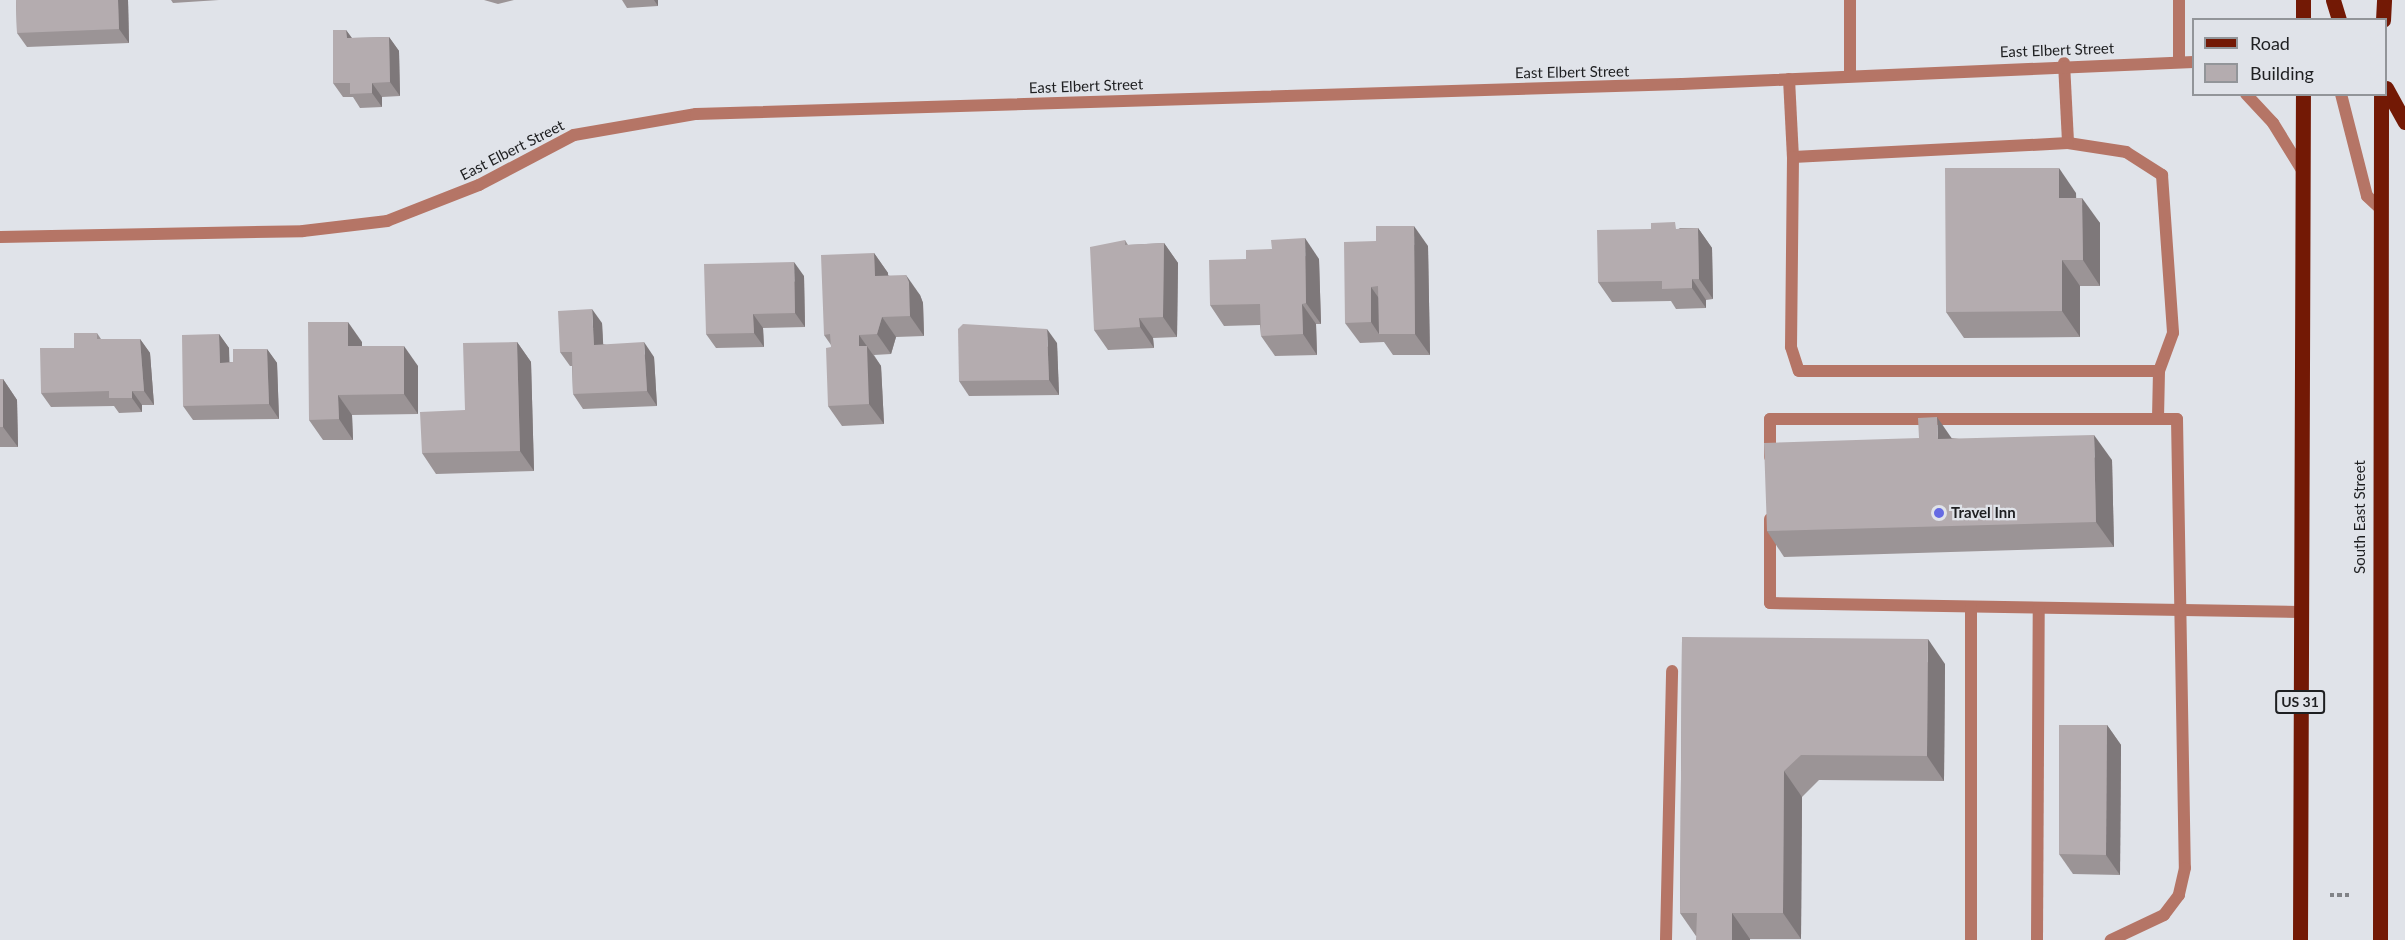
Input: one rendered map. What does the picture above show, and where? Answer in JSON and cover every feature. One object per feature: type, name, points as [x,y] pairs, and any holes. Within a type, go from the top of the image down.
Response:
[{"type":"main road","points":[[2303,0],[2303,18]]},
{"type":"main road","points":[[2333,0],[2338,18]]},
{"type":"main road","points":[[2383,18],[2384,0]]},
{"type":"main road","points":[[2387,91],[2405,122]]},
{"type":"main road","name":"US 31","points":[[2300,940],[2303,96]]},
{"type":"main road","name":"South East Street","points":[[2380,940],[2381,96]]},
{"type":"street","points":[[1850,0],[1850,76]]},
{"type":"street","points":[[2179,0],[2179,62]]},
{"type":"street","name":"East Elbert Street","points":[[0,237],[303,231],[387,221],[479,184],[574,135],[696,114],[1789,79],[2064,63],[2192,62]]},
{"type":"street","points":[[2064,63],[2068,143]]},
{"type":"street","points":[[1789,79],[1793,157],[1791,347],[1799,370],[1815,375],[2159,370]]},
{"type":"street","points":[[2248,96],[2273,123],[2301,170]]},
{"type":"street","points":[[2342,96],[2367,196],[2380,208]]},
{"type":"street","points":[[1793,157],[2068,143],[2126,152],[2162,175],[2173,333],[2159,370],[2158,418]]},
{"type":"street","points":[[1770,476],[1770,418],[2177,418],[2185,868],[2179,895],[2164,915],[2110,940]]},
{"type":"street","points":[[1770,500],[1770,603],[2300,612]]},
{"type":"street","points":[[1971,607],[1971,940]]},
{"type":"street","points":[[2037,940],[2039,608]]},
{"type":"street","points":[[1666,940],[1672,671]]},
{"type":"path","points":[[2330,895],[2350,895]]},
{"type":"building","points":[[16,0],[118,0],[119,29],[17,33]]},
{"type":"building","points":[[333,30],[346,30],[347,38],[389,37],[390,82],[372,83],[372,93],[350,94],[350,83],[333,83]]},
{"type":"building","points":[[1945,168],[2059,168],[2059,198],[2082,198],[2083,260],[2062,260],[2062,311],[1946,312]]},
{"type":"building","points":[[1675,222],[1676,229],[1698,228],[1699,279],[1692,279],[1692,288],[1662,289],[1662,281],[1598,282],[1597,230],[1651,229],[1651,223]]},
{"type":"building","points":[[1376,226],[1414,226],[1415,334],[1379,334],[1378,286],[1371,287],[1371,322],[1345,323],[1344,242],[1376,241]]},
{"type":"building","points":[[1305,238],[1306,303],[1302,304],[1303,334],[1261,336],[1260,304],[1210,305],[1209,260],[1246,259],[1246,250],[1272,249],[1271,240]]},
{"type":"building","points":[[1125,240],[1125,245],[1164,243],[1163,317],[1139,318],[1140,327],[1094,330],[1090,247]]},
{"type":"building","points":[[874,253],[875,276],[906,275],[909,282],[910,316],[882,317],[877,334],[859,335],[859,346],[867,346],[869,404],[828,406],[826,348],[831,347],[830,334],[824,335],[821,255]]},
{"type":"building","points":[[794,262],[795,313],[753,314],[754,333],[706,334],[704,264]]},
{"type":"building","points":[[592,309],[594,345],[644,342],[647,391],[573,394],[572,352],[560,352],[558,311]]},
{"type":"building","points":[[308,322],[348,322],[348,346],[404,346],[404,394],[338,395],[339,419],[309,420]]},
{"type":"building","points":[[963,324],[1047,329],[1049,380],[959,381],[958,329]]},
{"type":"building","points":[[74,333],[97,333],[97,339],[140,339],[144,391],[132,391],[132,398],[109,398],[109,391],[41,393],[40,348],[74,348]]},
{"type":"building","points":[[219,334],[220,363],[233,362],[233,349],[267,349],[269,404],[183,406],[182,335]]},
{"type":"building","points":[[517,342],[520,451],[422,453],[420,412],[465,410],[463,343]]},
{"type":"building","points":[[0,379],[3,379],[3,427],[0,427]]},
{"type":"building","points":[[1937,417],[1938,439],[2094,435],[2096,522],[1767,531],[1764,443],[1919,438],[1918,418]]},
{"type":"building","points":[[1682,637],[1928,639],[1927,756],[1801,755],[1784,771],[1783,913],[1732,913],[1732,940],[1696,940],[1697,913],[1680,913]]},
{"type":"building","points":[[2059,725],[2107,725],[2106,855],[2059,854]]},
{"type":"place","name":"Travel Inn","points":[[1939,513]]}]
